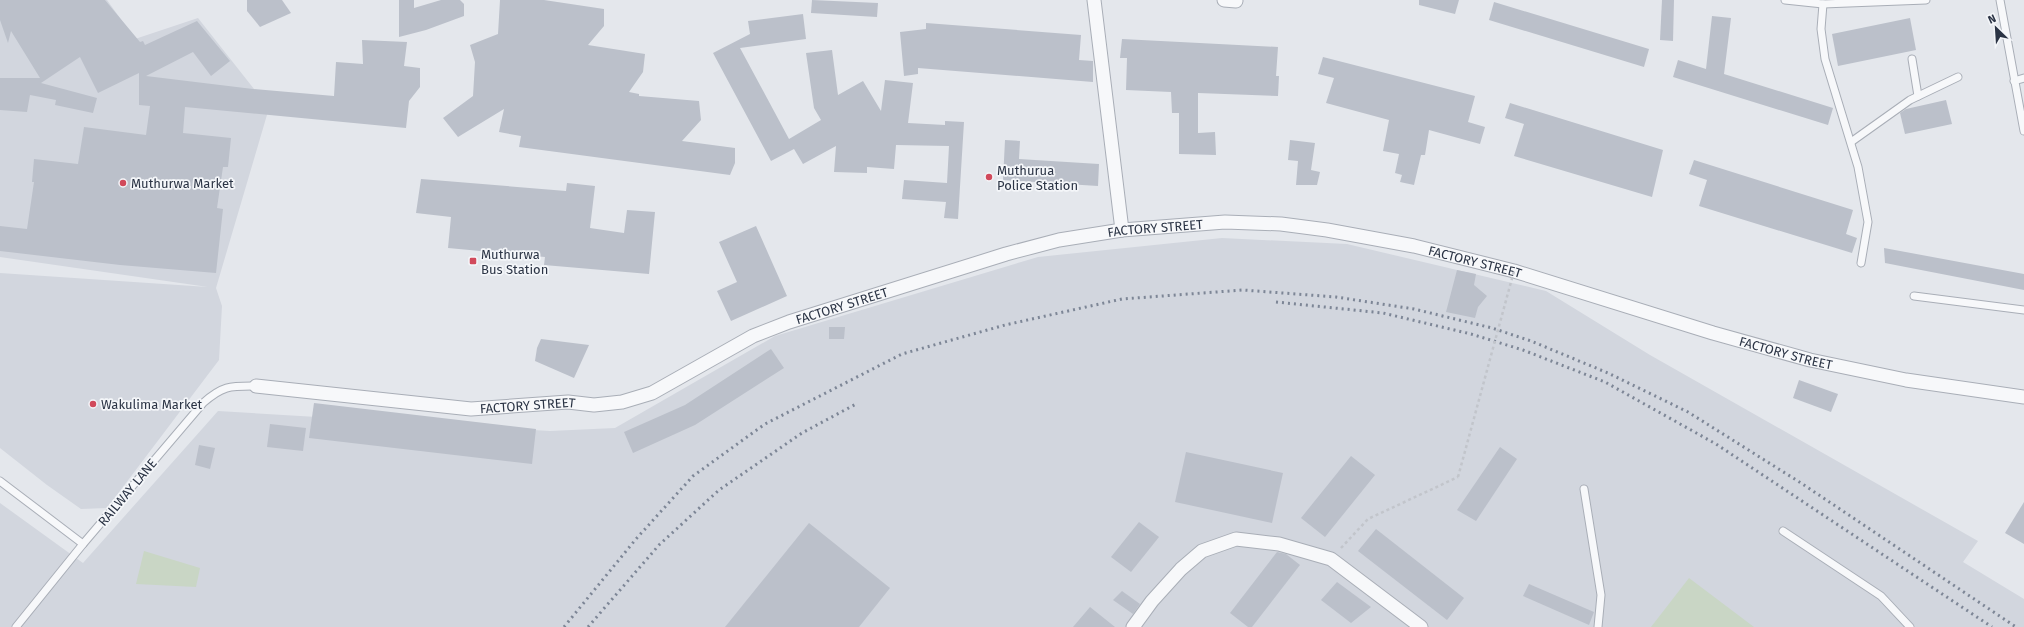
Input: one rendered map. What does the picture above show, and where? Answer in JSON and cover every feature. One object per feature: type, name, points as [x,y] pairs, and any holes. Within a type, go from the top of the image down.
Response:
[{"type":"street","points":[[1094,0],[1122,230]]},
{"type":"street","name":"FACTORY STREET","points":[[256,386],[470,409],[568,402],[594,405],[622,402],[652,392],[753,336],[789,322],[1006,254],[1059,240],[1122,230],[1225,222],[1281,224],[1327,230],[1414,246],[1514,271],[1706,331],[1810,360],[1906,380],[2024,397]]},
{"type":"street","points":[[1133,627],[1152,601],[1181,569],[1202,551],[1215,545],[1236,539],[1255,540],[1279,544],[1332,559],[1421,627]]},
{"type":"lane","points":[[1785,0],[1823,4],[1926,0]]},
{"type":"lane","points":[[2000,0],[2024,131]]},
{"type":"lane","points":[[1823,4],[1821,30],[1825,58],[1858,167],[1868,222],[1861,263]]},
{"type":"lane","points":[[1912,59],[1918,96]]},
{"type":"lane","points":[[1851,142],[1883,118],[1918,96],[1958,77]]},
{"type":"lane","points":[[2014,81],[2024,78]]},
{"type":"lane","points":[[1914,296],[2024,310]]},
{"type":"lane","name":"RAILWAY LANE","points":[[16,627],[83,544],[203,402],[216,391],[233,386],[256,386]]},
{"type":"lane","points":[[0,481],[83,544]]},
{"type":"lane","points":[[1584,489],[1601,595],[1598,627]]},
{"type":"lane","points":[[1782,531],[1881,596],[1910,627]]},
{"type":"path","points":[[1332,559],[1368,519],[1458,477],[1514,271]]},
{"type":"shaded area","name":"Muthurwa Market","points":[[0,0],[107,0],[135,39],[198,18],[269,108],[216,288],[222,306],[219,360],[107,508],[81,509],[47,485],[0,448],[0,273],[208,287],[0,257]]},
{"type":"shaded area","points":[[1222,238],[1347,244],[1546,291],[1650,355],[1978,541],[1963,562],[2024,599],[2024,627],[0,627],[0,503],[83,563],[218,411],[550,431],[615,428],[775,336],[1038,257]]},
{"type":"green space","points":[[144,551],[200,568],[196,587],[136,584]]},
{"type":"green space","points":[[1689,578],[1754,627],[1651,627]]},
{"type":"building","name":"Muthurwa Market","points":[[0,0],[105,0],[140,42],[143,41],[145,45],[197,21],[230,61],[211,76],[193,52],[146,76],[253,89],[334,96],[336,62],[363,64],[362,40],[407,42],[404,66],[420,68],[420,87],[409,101],[406,128],[185,107],[183,133],[231,138],[228,167],[223,167],[217,208],[223,209],[216,273],[120,265],[0,251],[0,226],[27,229],[34,182],[32,182],[34,159],[78,164],[84,127],[146,135],[150,106],[139,105],[139,73],[98,93],[80,57],[41,83],[97,98],[93,113],[55,105],[56,100],[30,95],[27,112],[0,110],[0,78],[40,78],[11,31],[8,43],[0,20]]},
{"type":"building","points":[[247,0],[282,0],[291,13],[260,27],[247,11]]},
{"type":"building","points":[[399,0],[414,0],[414,8],[441,0],[460,0],[464,4],[464,16],[426,30],[399,37]]},
{"type":"building","points":[[500,0],[544,0],[604,9],[604,26],[588,45],[645,54],[643,72],[629,92],[639,94],[639,96],[699,101],[701,120],[682,141],[735,148],[735,163],[730,175],[519,147],[521,136],[499,132],[504,109],[458,137],[443,118],[473,96],[475,62],[470,45],[498,34]]},
{"type":"building","points":[[812,0],[878,3],[877,17],[811,13]]},
{"type":"building","points":[[1419,0],[1459,0],[1455,14],[1419,5]]},
{"type":"building","points":[[1662,0],[1674,0],[1673,41],[1660,40]]},
{"type":"building","points":[[1494,2],[1649,49],[1644,67],[1489,20]]},
{"type":"building","points":[[803,14],[806,39],[740,48],[789,139],[821,120],[814,108],[806,53],[832,50],[838,95],[863,81],[881,111],[885,80],[913,83],[908,123],[945,125],[945,121],[964,122],[958,219],[944,218],[946,202],[902,199],[904,180],[947,183],[949,146],[896,145],[894,169],[867,167],[867,173],[834,172],[836,146],[803,164],[794,149],[771,161],[713,53],[750,34],[748,21]]},
{"type":"building","points":[[1712,16],[1731,18],[1724,74],[1833,108],[1828,125],[1673,77],[1678,60],[1706,69]]},
{"type":"building","points":[[1910,18],[1916,50],[1838,66],[1832,34]]},
{"type":"building","points":[[926,23],[1081,35],[1079,60],[1093,61],[1093,82],[918,68],[918,74],[904,76],[900,32],[926,29]]},
{"type":"building","points":[[1122,39],[1278,47],[1276,76],[1279,76],[1278,96],[1198,93],[1198,133],[1215,132],[1216,155],[1179,154],[1179,113],[1172,113],[1171,92],[1126,90],[1127,58],[1120,58]]},
{"type":"building","points":[[1323,57],[1475,96],[1468,122],[1485,127],[1480,144],[1429,130],[1425,155],[1421,155],[1414,185],[1400,182],[1402,175],[1395,173],[1399,154],[1383,151],[1389,120],[1326,103],[1334,78],[1318,74]]},
{"type":"building","points":[[1946,100],[1952,124],[1905,134],[1900,113],[1906,109]]},
{"type":"building","points":[[1510,103],[1663,150],[1652,197],[1514,156],[1524,124],[1505,118]]},
{"type":"building","points":[[1005,140],[1020,141],[1019,159],[1099,164],[1098,186],[1003,180]]},
{"type":"building","points":[[1290,140],[1315,143],[1311,170],[1320,172],[1317,185],[1296,185],[1298,161],[1288,160]]},
{"type":"building","points":[[1694,160],[1853,210],[1846,234],[1857,238],[1852,253],[1699,206],[1707,180],[1689,174]]},
{"type":"building","points":[[421,179],[566,191],[567,183],[595,186],[590,228],[624,233],[627,210],[655,212],[649,274],[544,265],[545,257],[448,248],[451,217],[416,213]]},
{"type":"building","points":[[756,226],[787,296],[731,321],[717,291],[737,282],[719,242]]},
{"type":"building","points":[[1884,248],[2024,274],[2024,290],[1885,263]]},
{"type":"building","points":[[1457,270],[1476,274],[1474,285],[1487,296],[1478,307],[1475,318],[1446,312]]},
{"type":"building","points":[[829,327],[845,327],[844,339],[829,339]]},
{"type":"building","points":[[541,339],[589,345],[574,378],[535,361],[537,348]]},
{"type":"building","points":[[771,349],[784,368],[695,425],[633,453],[624,432],[685,405]]},
{"type":"building","points":[[1799,380],[1838,394],[1831,412],[1793,398]]},
{"type":"building","points":[[314,403],[536,429],[532,464],[309,438]]},
{"type":"building","points":[[270,424],[306,428],[303,451],[267,447]]},
{"type":"building","points":[[199,445],[215,448],[210,469],[195,465]]},
{"type":"building","points":[[1500,447],[1517,459],[1476,521],[1457,510]]},
{"type":"building","points":[[1186,452],[1283,473],[1272,523],[1175,502]]},
{"type":"building","points":[[1351,456],[1375,475],[1325,537],[1301,518]]},
{"type":"building","points":[[2024,502],[2024,544],[2005,533]]},
{"type":"building","points":[[1139,522],[1159,537],[1131,572],[1111,557]]},
{"type":"building","points":[[809,523],[890,588],[859,627],[725,627]]},
{"type":"building","points":[[1376,529],[1464,598],[1447,620],[1358,551]]},
{"type":"building","points":[[1277,552],[1286,554],[1300,565],[1252,627],[1248,627],[1230,613]]},
{"type":"building","points":[[1337,582],[1371,607],[1351,623],[1321,600]]},
{"type":"building","points":[[1529,584],[1594,612],[1589,625],[1523,596]]},
{"type":"building","points":[[1122,591],[1140,604],[1133,614],[1113,600]]},
{"type":"building","points":[[1090,607],[1115,627],[1073,627]]},
{"type":"railway","points":[[564,627],[636,539],[693,476],[765,424],[902,354],[1005,325],[1122,299],[1243,290],[1336,297],[1414,309],[1492,328],[1531,341],[1608,373],[1688,412],[1801,483],[2016,627]]},
{"type":"railway","points":[[1276,302],[1383,313],[1471,334],[1523,350],[1605,382],[1716,444],[1992,627]]},
{"type":"railway","points":[[588,627],[659,545],[719,490],[802,433],[856,404]]},
{"type":"place","name":"Muthurua Police Station","points":[[989,177]]},
{"type":"place","name":"Muthurwa Market","points":[[123,183]]},
{"type":"place","name":"Muthurwa Bus Station","points":[[473,261]]},
{"type":"place","name":"Wakulima Market","points":[[93,404]]}]
